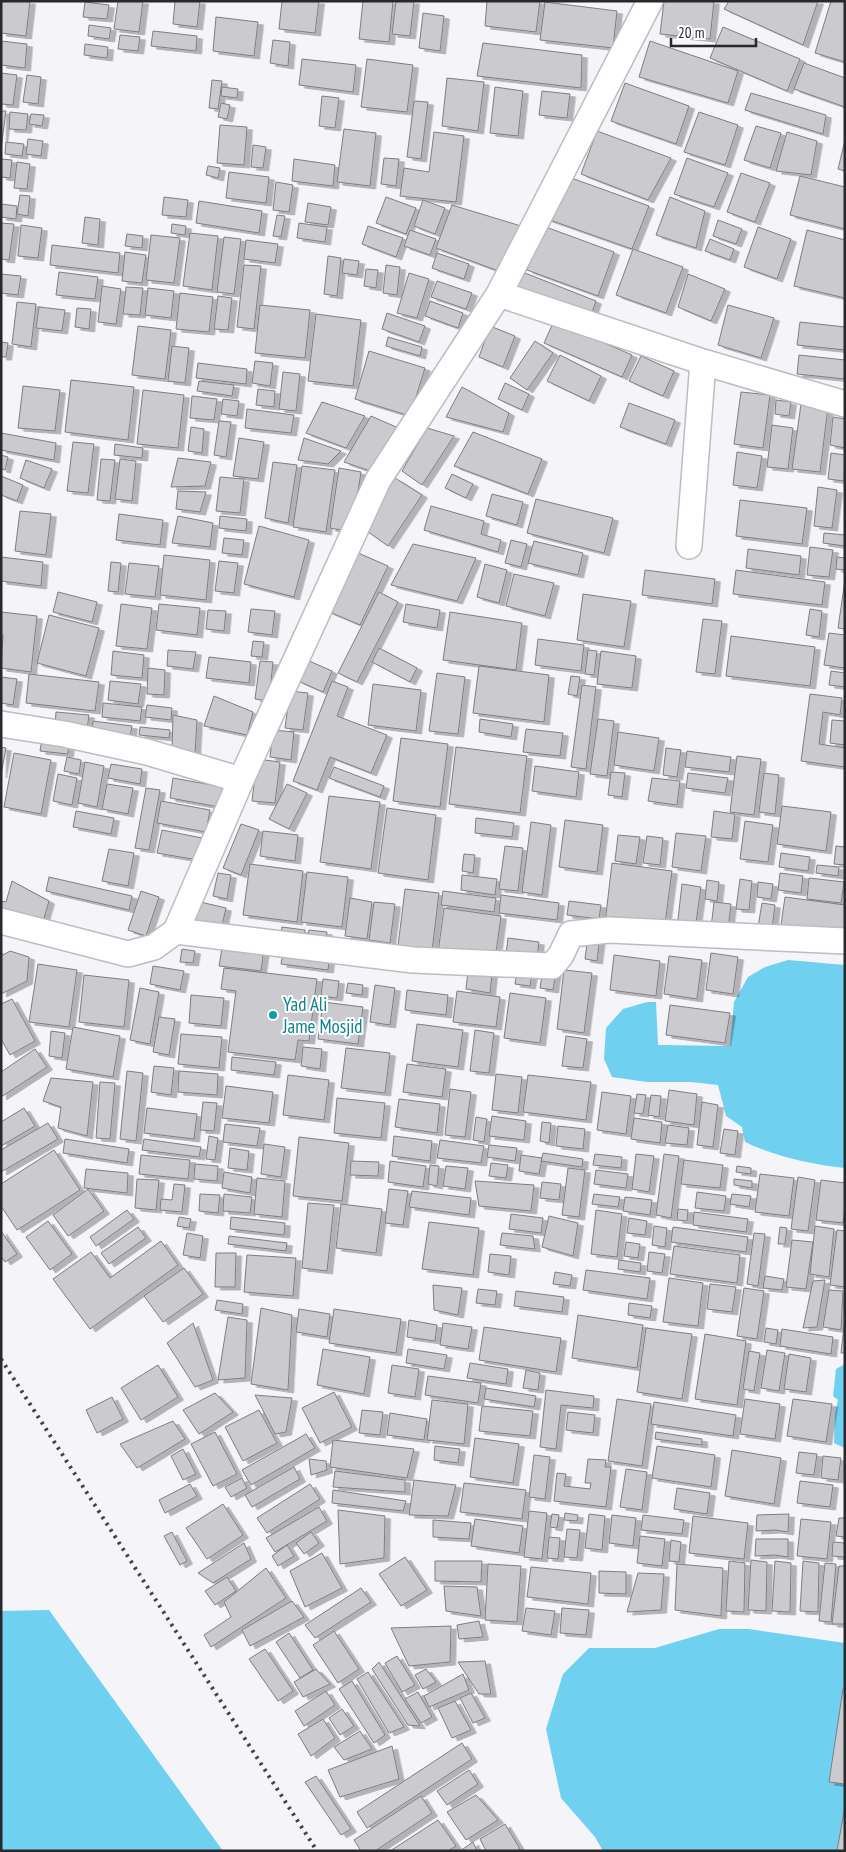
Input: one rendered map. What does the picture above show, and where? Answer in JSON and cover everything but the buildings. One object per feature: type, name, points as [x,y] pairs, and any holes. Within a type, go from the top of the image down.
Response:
[{"type":"street","points":[[1,921],[128,954],[154,947],[176,931],[241,780],[378,480],[500,294],[650,1]]},
{"type":"street","points":[[500,294],[703,362],[845,404]]},
{"type":"street","points":[[689,546],[703,362]]},
{"type":"street","points":[[1,724],[64,734],[147,752],[241,780]]},
{"type":"street","points":[[176,931],[413,960],[552,966],[561,955],[571,934],[608,930],[845,941]]},
{"type":"water","points":[[788,960],[845,965],[845,1168],[794,1159],[769,1152],[745,1142],[742,1127],[726,1116],[718,1085],[691,1082],[647,1082],[612,1077],[604,1059],[606,1028],[623,1009],[647,1002],[656,1002],[658,1045],[730,1046],[734,1002],[748,977],[765,967]]},
{"type":"water","points":[[845,1364],[845,1448],[834,1443],[835,1414],[838,1400],[833,1396],[836,1369]]},
{"type":"water","points":[[49,1610],[223,1851],[1,1851],[1,1611]]},
{"type":"water","points":[[719,1629],[748,1629],[845,1643],[845,1851],[603,1851],[595,1837],[561,1798],[546,1729],[563,1674],[589,1648],[655,1648]]},
{"type":"railway","points":[[1,1359],[317,1851]]},
{"type":"place","name":"Yad Ali Jame Mosjid","points":[[273,1015]]}]
